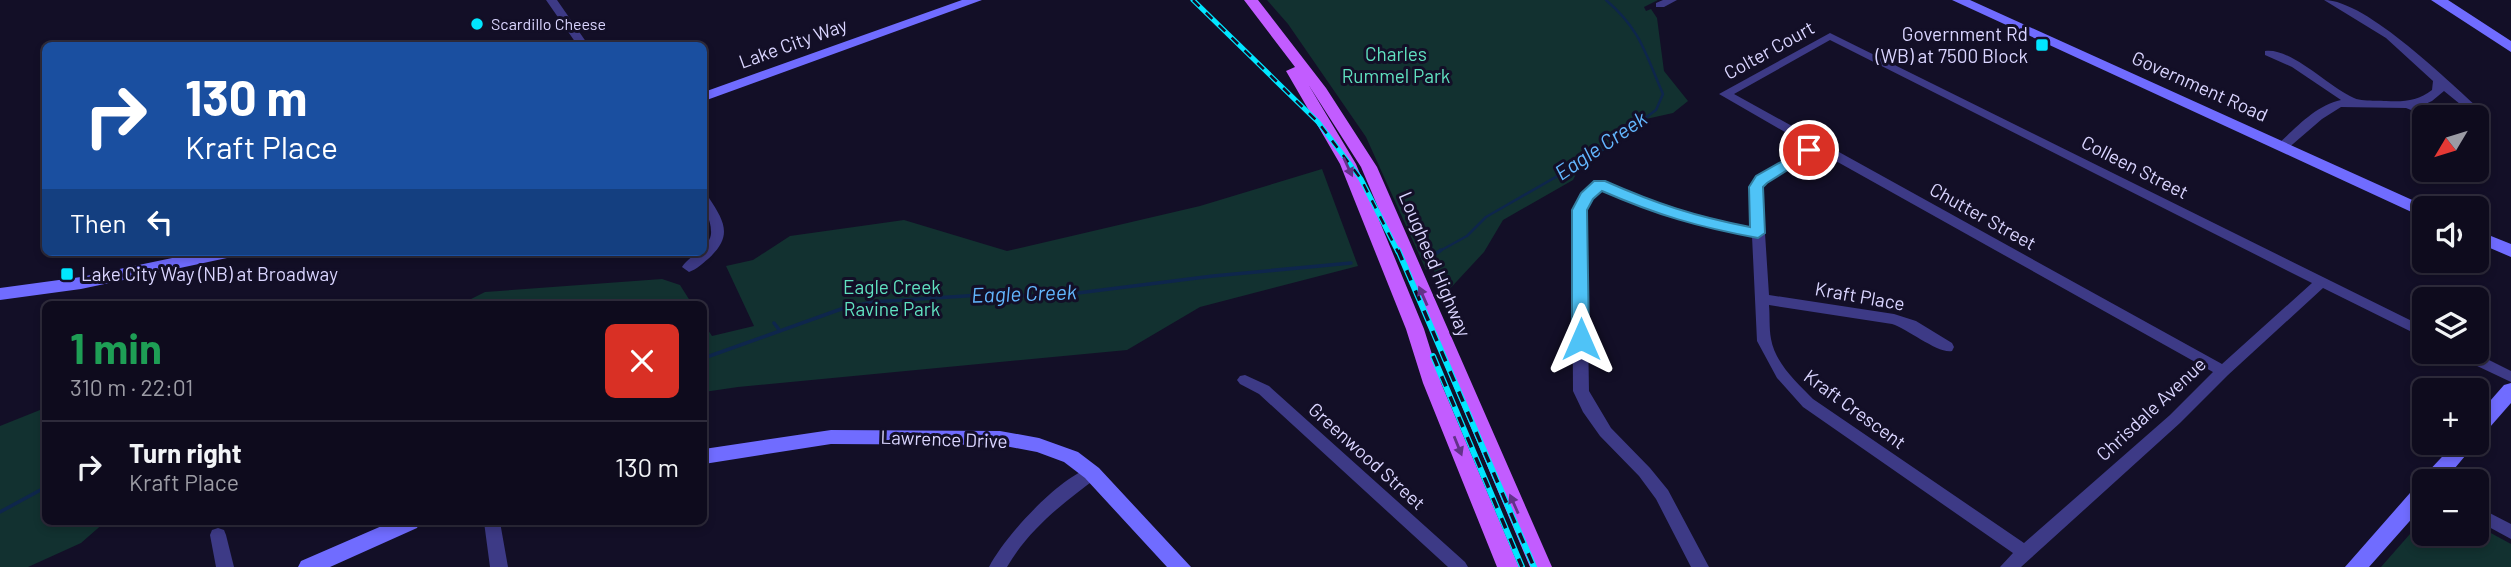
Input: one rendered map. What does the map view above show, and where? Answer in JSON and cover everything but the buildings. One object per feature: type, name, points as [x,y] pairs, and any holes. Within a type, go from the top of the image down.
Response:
[{"type":"main road","points":[[1236,0],[1255,20],[1299,79],[1348,164],[1415,329],[1432,383],[1508,567]]},
{"type":"main road","name":"Lougheed Highway","points":[[1251,0],[1321,90],[1369,167],[1541,567]]},
{"type":"street","points":[[551,0],[581,42]]},
{"type":"street","name":"Lake City Way","points":[[707,86],[948,0]]},
{"type":"street","name":"Lake City Way","points":[[707,96],[975,0]]},
{"type":"street","points":[[1660,5],[1672,0]]},
{"type":"street","name":"Government Road","points":[[1959,0],[2412,206]]},
{"type":"street","points":[[2329,0],[2390,36],[2467,105]]},
{"type":"street","points":[[2438,0],[2459,11],[2511,48]]},
{"type":"street","name":"Colter Court","points":[[1725,94],[1830,36]]},
{"type":"street","name":"Colleen Street","points":[[1830,36],[2412,327]]},
{"type":"street","points":[[2269,53],[2296,65],[2355,104]]},
{"type":"street","points":[[2282,147],[2332,107],[2355,104],[2407,105],[2431,98],[2438,91],[2439,80]]},
{"type":"street","name":"Chutter Street","points":[[1725,94],[2223,371]]},
{"type":"street","points":[[2407,105],[2412,107]]},
{"type":"street","name":"Kraft Crescent","points":[[1817,146],[1761,179],[1756,187],[1764,341],[1771,362],[1788,384],[1808,403],[2024,552]]},
{"type":"street","points":[[1700,567],[1656,485],[1601,429],[1581,391],[1579,210],[1587,196],[1600,185],[1658,210],[1696,221],[1758,233]]},
{"type":"street","points":[[707,205],[719,227],[718,241],[707,254]]},
{"type":"street","points":[[2489,241],[2511,251]]},
{"type":"street","points":[[0,294],[81,283],[208,256]]},
{"type":"street","points":[[689,267],[704,256]]},
{"type":"street","name":"Chrisdale Avenue","points":[[2009,567],[2175,419],[2223,371],[2321,282]]},
{"type":"street","name":"Kraft Place","points":[[1761,299],[1894,319],[1911,325],[1947,347]]},
{"type":"street","points":[[2485,364],[2511,377]]},
{"type":"street","name":"Greenwood Street","points":[[1245,380],[1264,390],[1459,567]]},
{"type":"street","points":[[2489,415],[2511,390]]},
{"type":"street","name":"Lawrence Drive","points":[[707,457],[831,437],[1000,438],[1059,451],[1092,473],[1180,567]]},
{"type":"street","points":[[2443,469],[2455,455]]},
{"type":"street","points":[[998,567],[1034,519],[1092,473]]},
{"type":"street","points":[[2356,567],[2412,504]]},
{"type":"street","points":[[2489,520],[2511,532]]},
{"type":"street","points":[[309,567],[403,525]]},
{"type":"street","points":[[492,525],[499,567]]},
{"type":"street","points":[[218,535],[225,567]]},
{"type":"green space","name":"Charles Rummel Park","points":[[1267,0],[1658,0],[1644,7],[1646,11],[1651,9],[1657,18],[1664,71],[1688,101],[1673,113],[1646,119],[1578,170],[1573,180],[1503,220],[1484,252],[1445,294],[1432,267],[1426,270],[1366,137],[1288,24]]},
{"type":"green space","name":"Eagle Creek Ravine Park","points":[[1322,169],[1358,266],[1200,307],[1127,350],[707,392],[707,328],[712,336],[754,326],[726,266],[753,260],[790,236],[904,220],[1007,251],[1200,206]]},
{"type":"green space","points":[[662,279],[680,285],[690,301],[467,301],[485,292]]},
{"type":"green space","points":[[42,409],[42,525],[102,525],[81,543],[28,567],[0,567],[0,426]]},
{"type":"green space","points":[[2412,532],[2412,546],[2489,546],[2489,532],[2511,544],[2511,567],[2381,567]]},
{"type":"waterway","name":"Eagle Creek","points":[[1439,251],[1467,236],[1486,217],[1601,151],[1656,110],[1663,94],[1646,54],[1635,32],[1606,0]]},
{"type":"waterway","name":"Eagle Creek","points":[[780,331],[844,308],[873,302],[996,294],[1046,297],[1213,276],[1351,263]]},
{"type":"waterway","points":[[774,323],[780,331]]},
{"type":"waterway","name":"Eagle Creek","points":[[707,357],[780,331]]},
{"type":"waterway","name":"Eagle Creek","points":[[0,512],[42,489]]},
{"type":"railway","points":[[1193,0],[1318,122],[1361,179],[1398,252]]},
{"type":"railway","points":[[1398,250],[1534,567]]},
{"type":"railway","points":[[1433,356],[1522,567]]},
{"type":"place","name":"Scardillo Cheese","points":[[477,24]]},
{"type":"place","name":"Government Rd (WB) at 7500 Block","points":[[2042,45]]},
{"type":"place","name":"Lake City Way (NB) at Broadway","points":[[67,274]]},
{"type":"route","points":[[1581,339],[1579,210],[1587,196],[1600,185],[1658,210],[1696,221],[1758,233],[1756,187],[1761,179],[1809,150]]}]
